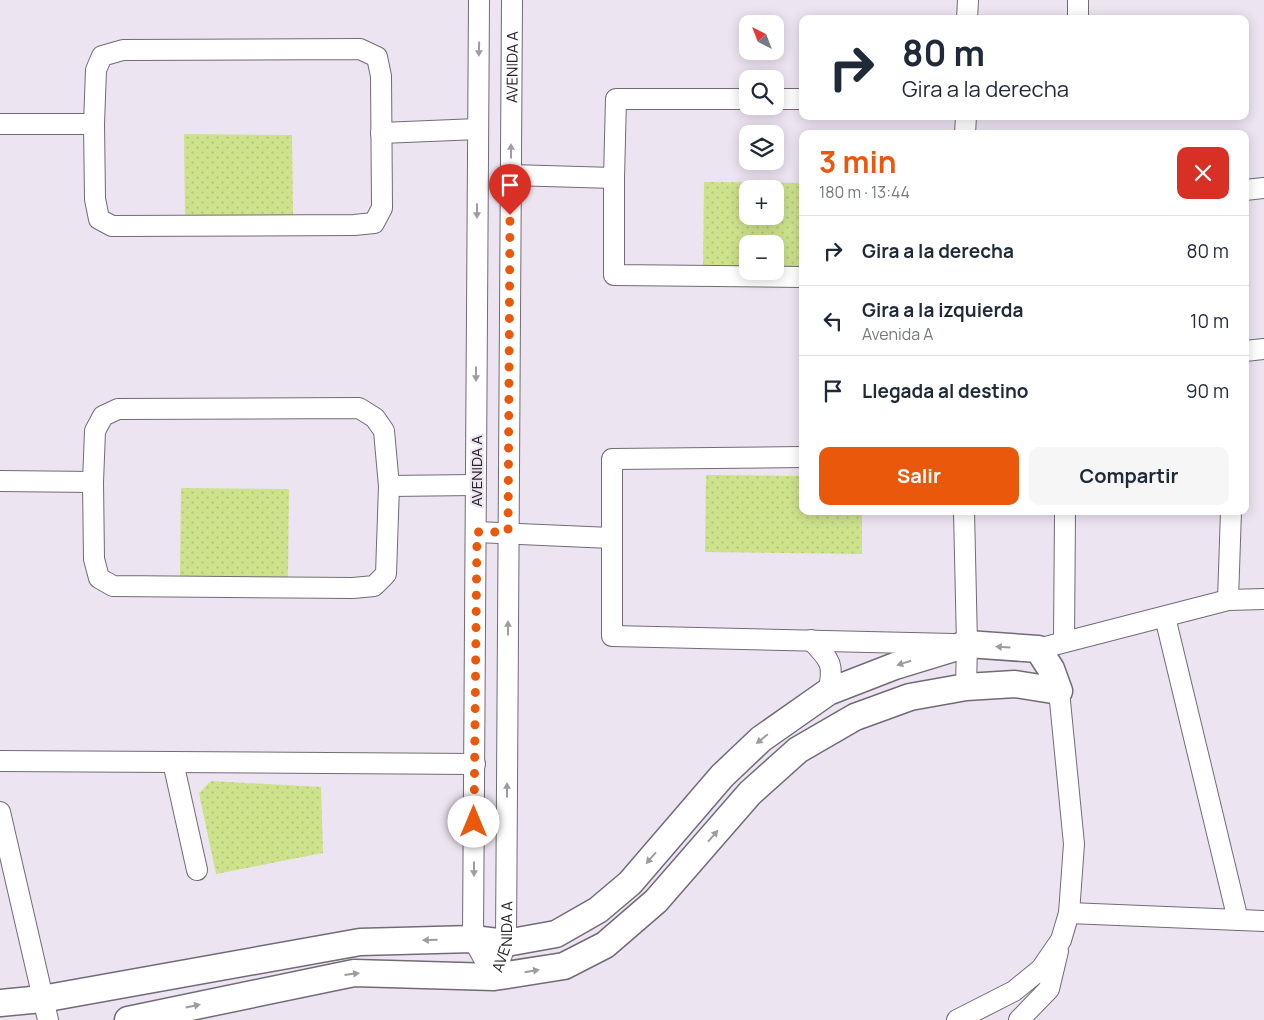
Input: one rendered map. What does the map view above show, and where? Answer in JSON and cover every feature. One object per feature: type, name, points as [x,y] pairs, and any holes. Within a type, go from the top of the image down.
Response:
[{"type":"street","name":"AVENIDA A","points":[[479,0],[473,939],[494,978]]},
{"type":"street","name":"AVENIDA A","points":[[494,978],[506,943],[512,0]]},
{"type":"street","points":[[967,15],[968,0]]},
{"type":"street","points":[[1078,0],[1078,15]]},
{"type":"street","points":[[123,50],[360,50],[377,58],[381,76],[381,133],[382,208],[374,224],[112,226],[99,219],[94,200],[94,124],[96,70],[102,56],[123,50]]},
{"type":"street","points":[[739,99],[616,99],[614,275],[799,278]]},
{"type":"street","points":[[784,99],[799,99]]},
{"type":"street","points":[[0,124],[94,124]]},
{"type":"street","points":[[381,133],[478,129]]},
{"type":"street","points":[[511,175],[614,178]]},
{"type":"street","points":[[1249,190],[1264,188]]},
{"type":"street","points":[[1249,351],[1264,350]]},
{"type":"street","points":[[359,408],[375,418],[384,431],[389,486],[386,574],[374,586],[353,588],[113,586],[99,578],[94,559],[93,482],[95,431],[103,416],[118,409],[359,408]]},
{"type":"street","points":[[799,457],[612,459],[612,636],[967,644],[1038,649],[1228,600],[1264,600]]},
{"type":"street","points":[[0,481],[93,482]]},
{"type":"street","points":[[389,486],[476,485]]},
{"type":"street","points":[[964,515],[966,687]]},
{"type":"street","points":[[1064,642],[1065,515]]},
{"type":"street","points":[[1228,600],[1231,515]]},
{"type":"street","points":[[477,532],[611,538]]},
{"type":"street","points":[[1165,617],[1238,920]]},
{"type":"street","points":[[810,640],[827,657],[833,673],[828,692]]},
{"type":"street","points":[[0,1003],[45,1010],[360,942],[473,939],[506,943],[556,934],[598,910],[630,882],[722,776],[761,739],[828,692],[895,666],[967,644]]},
{"type":"street","points":[[1019,1020],[1049,989],[1069,913],[1074,844],[1059,691],[1052,669],[1038,649]]},
{"type":"street","points":[[128,1020],[354,972],[494,978],[564,966],[605,945],[656,901],[750,793],[798,750],[855,717],[910,697],[966,687],[1015,684],[1059,691]]},
{"type":"street","points":[[0,761],[474,764]]},
{"type":"street","points":[[173,762],[197,870]]},
{"type":"street","points":[[0,812],[45,1010]]},
{"type":"street","points":[[1069,913],[1264,921]]},
{"type":"street","points":[[957,1020],[1014,991],[1041,969],[1061,940]]},
{"type":"green space","points":[[184,134],[292,135],[293,218],[185,217]]},
{"type":"green space","points":[[704,182],[739,182],[739,225],[784,225],[784,183],[799,183],[799,266],[784,266],[784,235],[739,235],[739,266],[703,265]]},
{"type":"green space","points":[[706,475],[799,476],[799,515],[862,515],[862,554],[705,552]]},
{"type":"green space","points":[[181,488],[289,489],[288,577],[180,577]]},
{"type":"green space","points":[[211,781],[321,787],[323,853],[216,874],[199,793]]},
{"type":"route","points":[[474,822],[477,532],[508,532],[510,215]]}]
